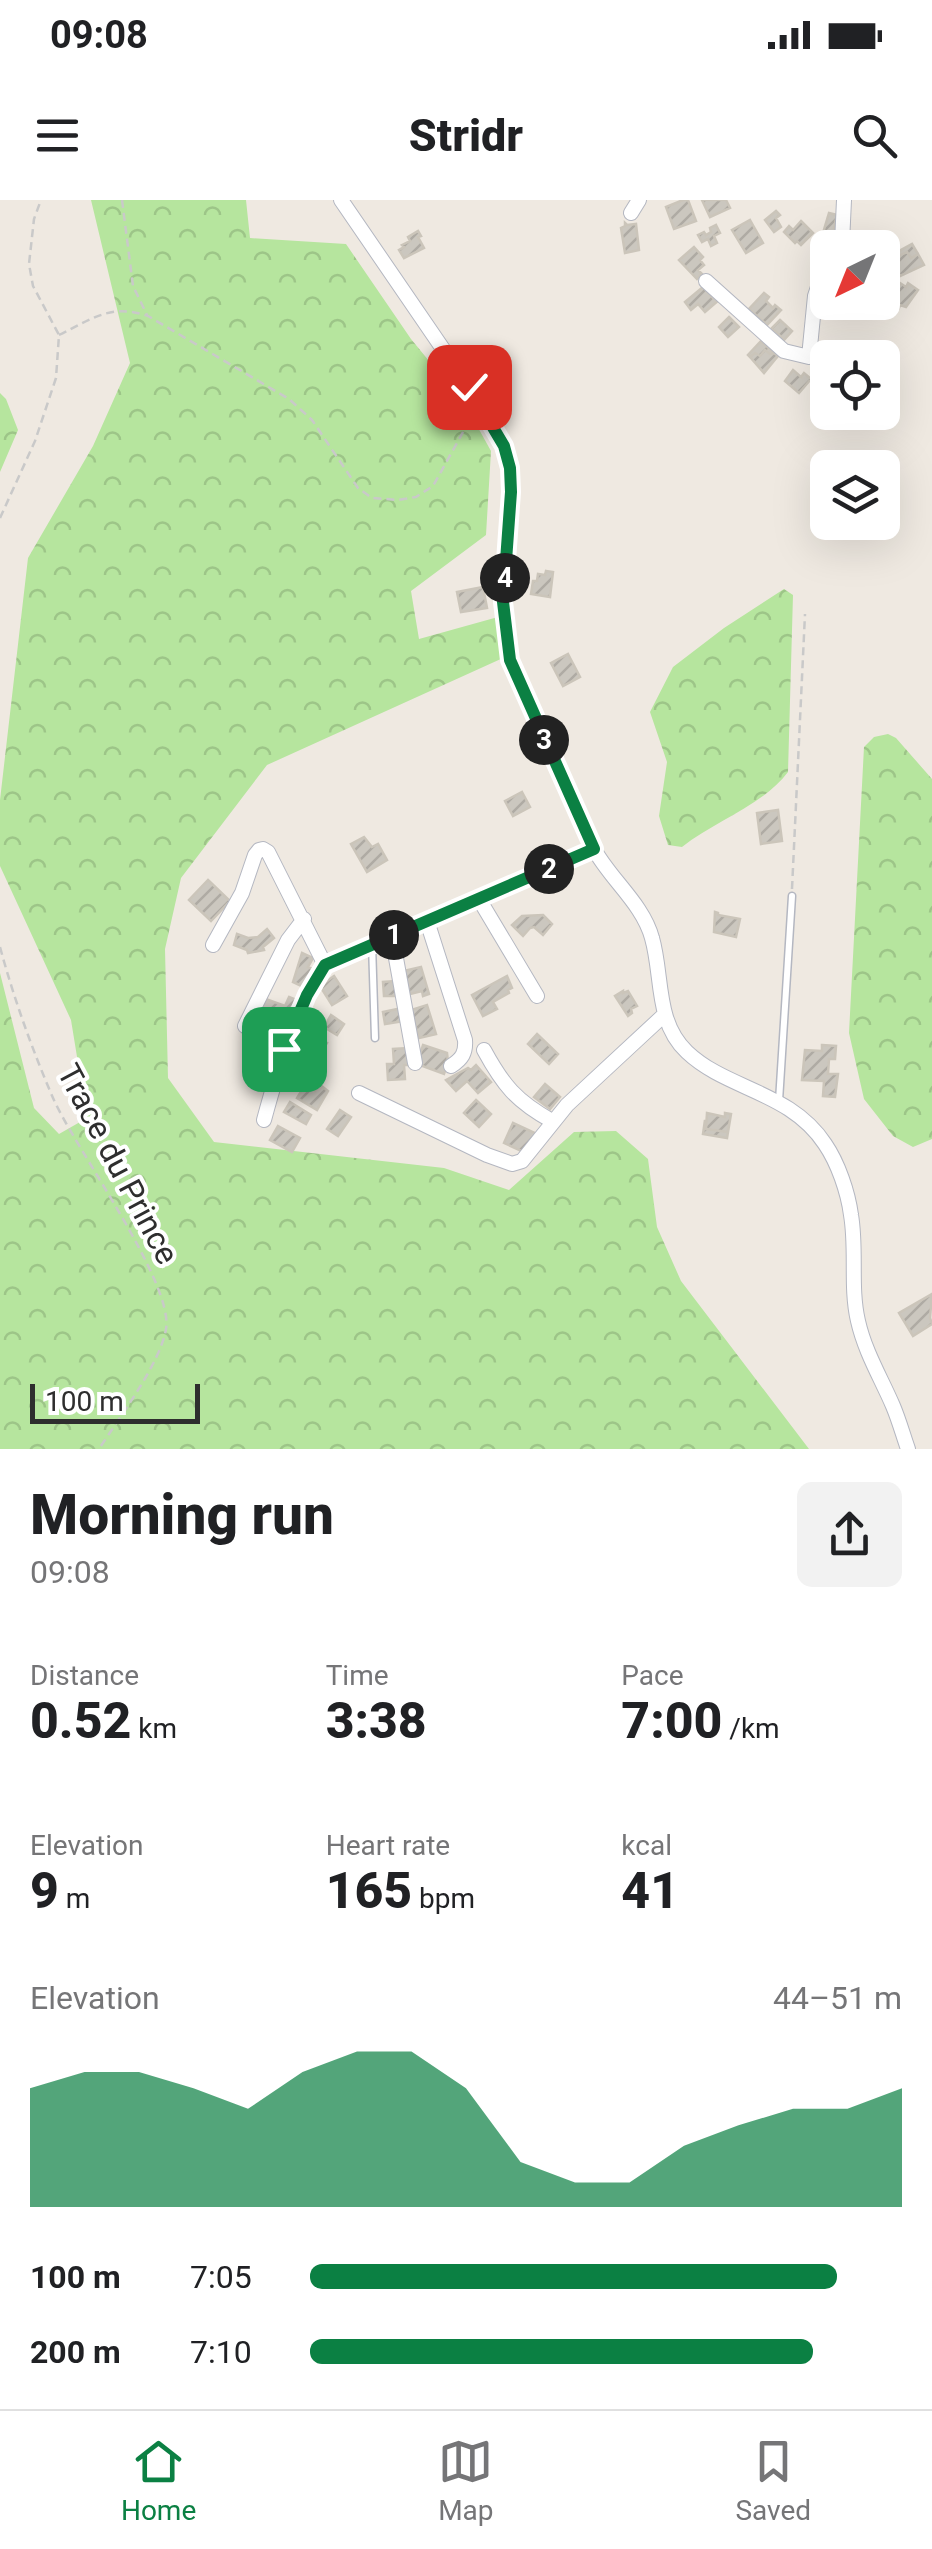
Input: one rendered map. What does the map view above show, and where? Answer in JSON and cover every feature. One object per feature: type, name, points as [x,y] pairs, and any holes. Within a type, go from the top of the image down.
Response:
[{"type":"street","points":[[341,200],[504,446],[511,492],[503,602],[510,660],[594,849],[604,868],[642,914],[652,936],[664,1014],[674,1038],[688,1054],[711,1069],[780,1102],[804,1120],[825,1144],[838,1171],[852,1215],[857,1320],[908,1449]]},
{"type":"street","points":[[843,230],[844,200]]},
{"type":"street","points":[[706,280],[784,351],[810,357],[813,320]]},
{"type":"street","points":[[214,945],[242,894],[254,855],[263,849],[304,919],[325,965]]},
{"type":"street","points":[[264,1120],[284,1049],[307,995],[325,965],[594,849]]},
{"type":"street","points":[[479,899],[537,996]]},
{"type":"street","points":[[245,1026],[288,940],[304,919]]},
{"type":"street","points":[[427,921],[465,1040],[466,1050],[451,1066]]},
{"type":"street","points":[[392,936],[415,1063]]},
{"type":"street","points":[[359,1093],[512,1164],[522,1161],[552,1121],[664,1014]]},
{"type":"street","points":[[484,1050],[502,1082],[534,1112],[552,1121]]},
{"type":"lane","points":[[780,1102],[792,896]]},
{"type":"lane","points":[[372,944],[375,1038]]},
{"type":"path","points":[[0,518],[35,441],[56,378],[59,335],[33,286],[29,264],[40,200]]},
{"type":"path","points":[[122,200],[134,286],[148,316]]},
{"type":"path","points":[[59,335],[106,312],[130,310],[148,316],[289,398],[312,420],[358,488],[372,498],[416,497],[432,486],[479,404]]},
{"type":"path","points":[[792,896],[804,614]]},
{"type":"path","name":"Trace du Prince","points":[[0,947],[15,1001],[54,1102],[149,1267],[164,1308],[167,1328],[155,1357],[99,1449]]},
{"type":"green space","points":[[91,200],[246,200],[250,238],[346,244],[411,339],[466,406],[491,451],[486,535],[411,591],[419,639],[498,617],[503,658],[267,765],[181,878],[165,949],[168,1078],[214,1142],[444,1168],[509,1190],[574,1132],[616,1131],[648,1159],[657,1227],[681,1281],[809,1449],[0,1449],[0,973],[34,1108],[59,1134],[87,1118],[71,1020],[0,866],[0,800],[28,558],[93,446],[130,363]]},
{"type":"green space","points":[[0,393],[18,430],[0,472]]},
{"type":"green space","points":[[784,589],[793,595],[788,772],[752,804],[682,847],[668,845],[659,816],[667,762],[650,712],[673,667]]},
{"type":"green space","points":[[888,734],[932,779],[932,1139],[913,1147],[893,1136],[864,1099],[849,1033],[864,747],[874,737]]},
{"type":"building","points":[[688,200],[696,221],[674,229],[666,207]]},
{"type":"building","points":[[702,200],[726,200],[730,208],[710,217]]},
{"type":"building","points":[[776,211],[781,227],[774,232],[765,220]]},
{"type":"building","points":[[829,213],[837,215],[834,228],[839,230],[824,230]]},
{"type":"building","points":[[750,220],[763,243],[746,253],[732,230]]},
{"type":"building","points":[[801,221],[810,230],[810,236],[801,245],[795,243],[784,232],[789,226],[793,230]]},
{"type":"building","points":[[625,223],[636,224],[639,250],[625,253],[621,228]]},
{"type":"building","points":[[716,225],[720,233],[714,236],[717,243],[711,246],[708,239],[702,242],[698,235],[706,235]]},
{"type":"building","points":[[418,231],[424,248],[404,258],[399,250]]},
{"type":"building","points":[[912,244],[918,254],[911,258],[907,252],[900,255],[900,251]]},
{"type":"building","points":[[694,247],[703,257],[700,260],[704,265],[698,270],[702,274],[697,279],[679,260]]},
{"type":"building","points":[[907,252],[911,258],[918,254],[924,265],[900,276],[900,255]]},
{"type":"building","points":[[900,283],[918,290],[906,307],[900,305]]},
{"type":"building","points":[[703,287],[719,300],[705,312],[698,304],[691,310],[685,302]]},
{"type":"building","points":[[764,293],[773,308],[775,305],[781,310],[767,325],[749,309]]},
{"type":"building","points":[[729,317],[739,327],[728,337],[719,327]]},
{"type":"building","points":[[780,320],[792,331],[784,340],[772,328]]},
{"type":"building","points":[[761,341],[774,353],[765,350],[760,356],[755,353],[750,357],[748,355]]},
{"type":"building","points":[[765,350],[778,356],[764,373],[750,357],[755,353],[760,356]]},
{"type":"building","points":[[793,370],[810,378],[799,393],[785,381]]},
{"type":"building","points":[[546,571],[553,572],[550,597],[531,594],[533,581]]},
{"type":"building","points":[[483,587],[487,608],[461,612],[457,592]]},
{"type":"building","points":[[568,654],[580,677],[563,686],[551,663]]},
{"type":"building","points":[[522,792],[530,807],[513,816],[505,801]]},
{"type":"building","points":[[778,810],[782,841],[761,844],[757,813]]},
{"type":"building","points":[[364,837],[372,847],[378,844],[387,860],[367,872],[351,844]]},
{"type":"building","points":[[208,880],[230,901],[211,921],[189,900]]},
{"type":"building","points":[[715,912],[740,919],[736,937],[714,932]]},
{"type":"building","points":[[543,915],[552,924],[543,935],[534,927],[523,936],[512,925],[522,916]]},
{"type":"building","points":[[267,929],[274,938],[264,950],[248,953],[234,945],[237,934],[258,937]]},
{"type":"building","points":[[302,953],[313,958],[308,967],[317,971],[308,989],[293,982]]},
{"type":"building","points":[[421,967],[429,994],[410,994],[404,971]]},
{"type":"building","points":[[334,976],[347,996],[332,1005],[320,986]]},
{"type":"building","points":[[507,976],[512,988],[509,993],[493,1002],[497,1009],[483,1016],[472,995]]},
{"type":"building","points":[[395,981],[396,996],[384,996],[383,982]]},
{"type":"building","points":[[628,991],[637,1006],[628,1016],[615,996]]},
{"type":"building","points":[[289,997],[299,1001],[291,1022],[261,1010],[266,999],[285,1006]]},
{"type":"building","points":[[427,1005],[436,1034],[419,1038],[411,1010]]},
{"type":"building","points":[[402,1008],[404,1021],[385,1024],[383,1012]]},
{"type":"building","points":[[331,1015],[344,1024],[337,1035],[324,1027]]},
{"type":"building","points":[[264,1023],[285,1030],[276,1058],[255,1051]]},
{"type":"building","points":[[537,1034],[558,1054],[549,1064],[528,1044]]},
{"type":"building","points":[[317,1037],[327,1043],[315,1062],[305,1056]]},
{"type":"building","points":[[423,1045],[447,1053],[444,1074],[417,1064]]},
{"type":"building","points":[[822,1045],[836,1046],[835,1059],[829,1059],[828,1074],[838,1074],[835,1097],[823,1096],[824,1081],[802,1080],[805,1050],[822,1051]]},
{"type":"building","points":[[408,1048],[405,1079],[388,1080],[387,1064],[394,1064],[393,1049]]},
{"type":"building","points":[[476,1065],[491,1082],[478,1093],[467,1081],[456,1091],[446,1080],[471,1070]]},
{"type":"building","points":[[319,1084],[328,1091],[317,1110],[297,1098],[305,1085],[315,1091]]},
{"type":"building","points":[[545,1084],[560,1097],[550,1109],[534,1097]]},
{"type":"building","points":[[476,1100],[491,1114],[479,1127],[464,1113]]},
{"type":"building","points":[[290,1102],[311,1115],[306,1124],[284,1112]]},
{"type":"building","points":[[340,1110],[351,1117],[338,1136],[327,1129]]},
{"type":"building","points":[[707,1113],[725,1117],[725,1113],[731,1114],[728,1132],[706,1129]]},
{"type":"building","points":[[705,1120],[706,1129],[728,1132],[727,1138],[703,1134]]},
{"type":"building","points":[[513,1123],[535,1133],[526,1153],[504,1143]]},
{"type":"building","points":[[278,1126],[300,1138],[292,1152],[270,1140]]},
{"type":"building","points":[[932,1294],[932,1324],[913,1336],[899,1313]]},
{"type":"route","points":[[284,1049],[307,995],[325,965],[594,849],[510,660],[503,602],[510,468],[504,446],[469,387]]}]
